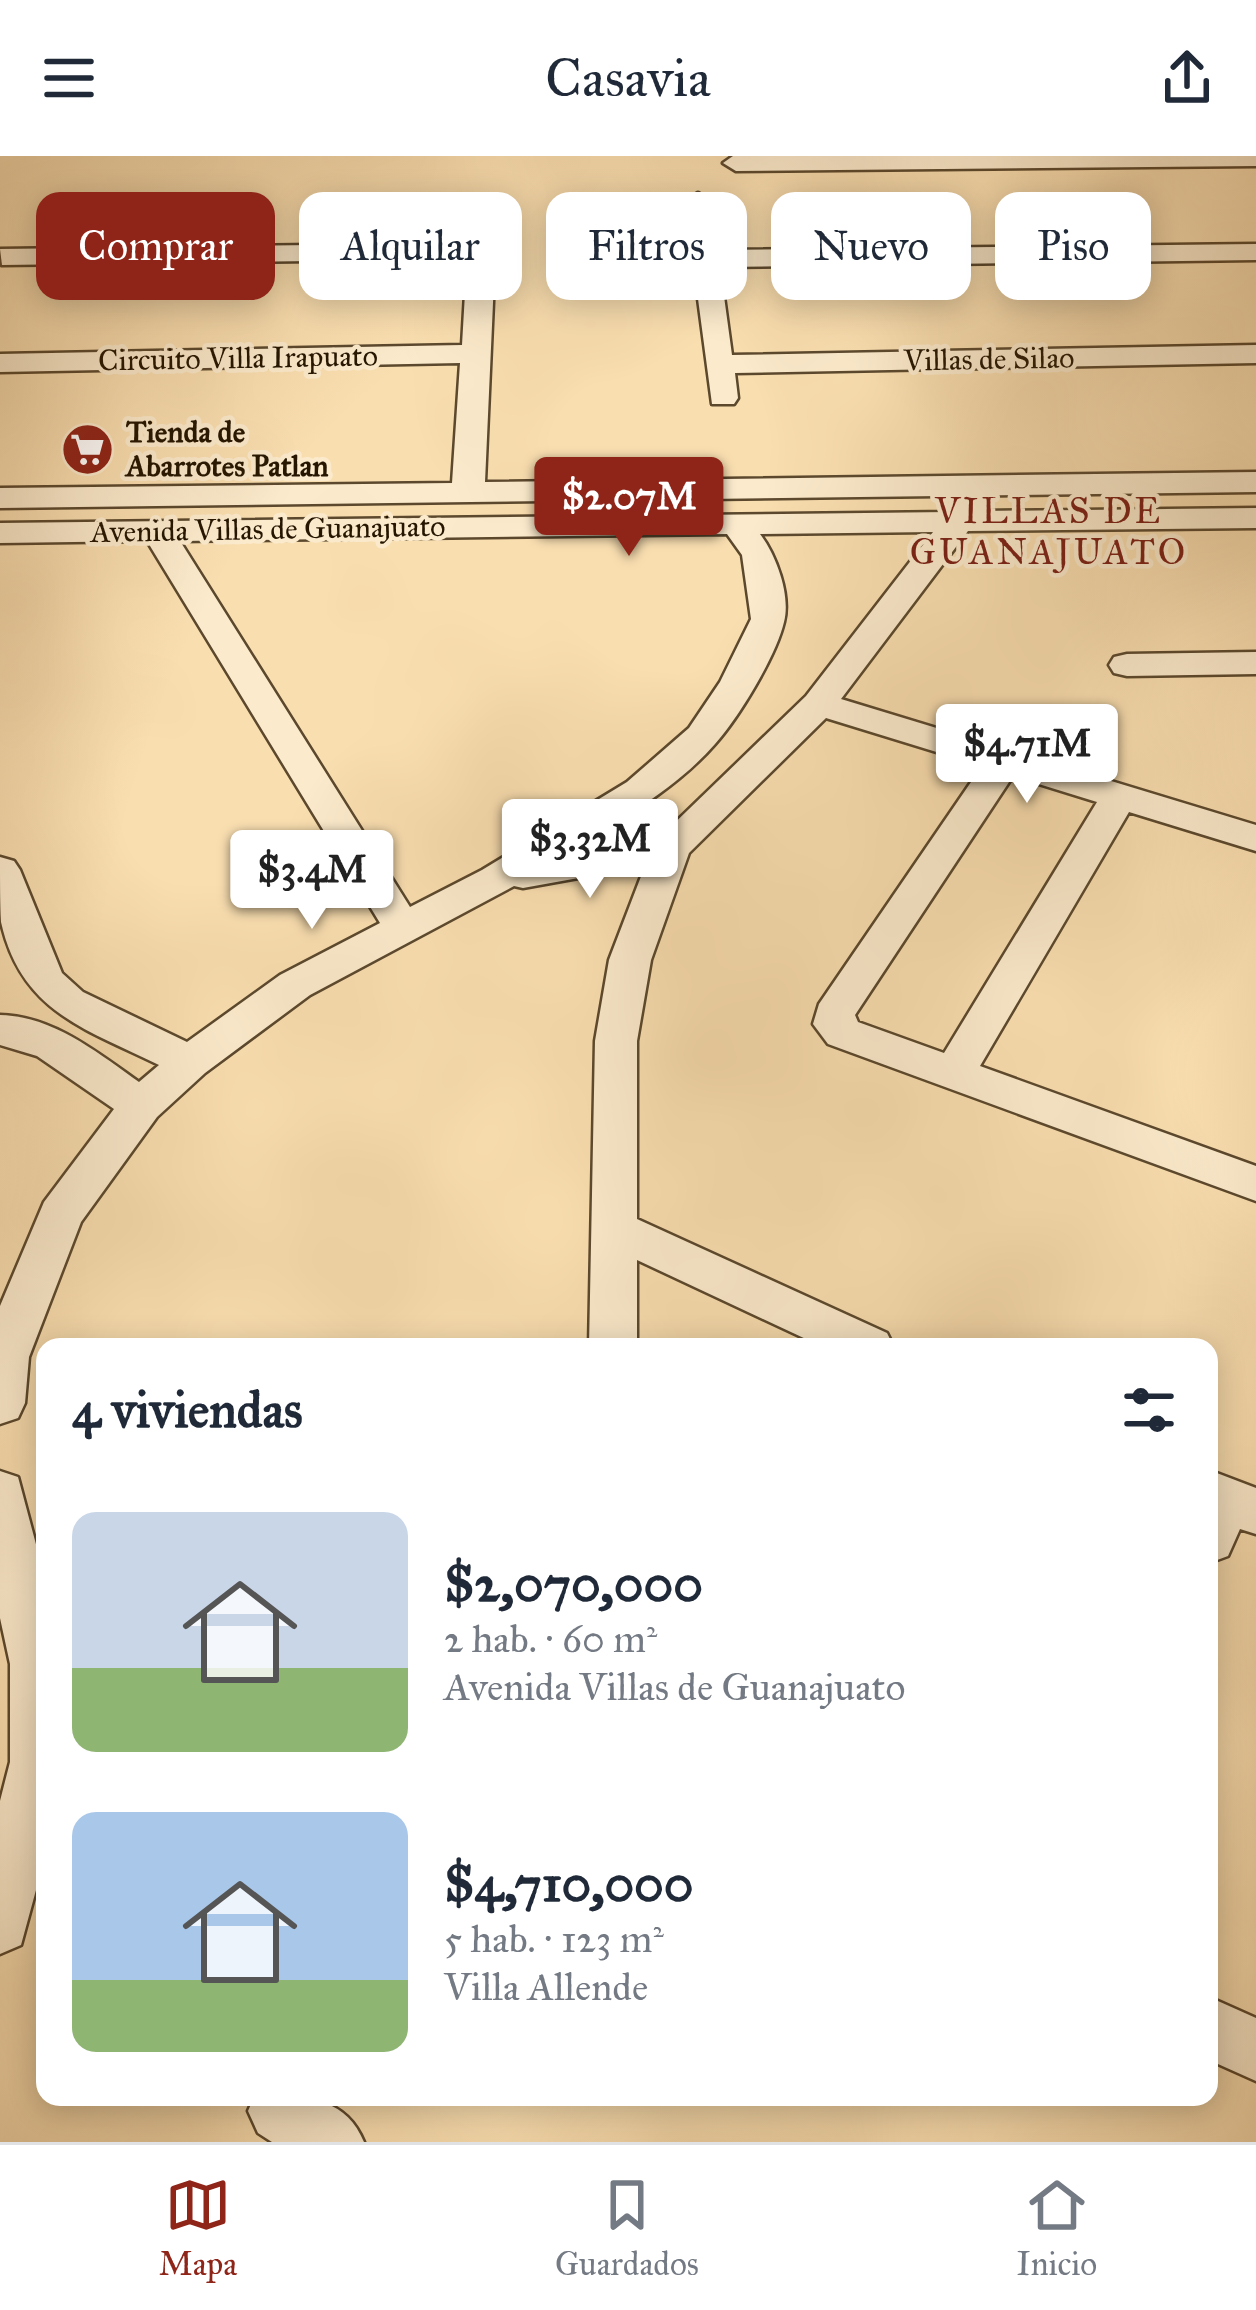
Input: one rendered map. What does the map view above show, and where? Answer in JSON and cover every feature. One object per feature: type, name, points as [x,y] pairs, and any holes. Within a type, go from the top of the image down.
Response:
[{"type":"street","points":[[736,163],[1256,158]]},
{"type":"street","points":[[15,224],[1,260],[299,254]]},
{"type":"street","points":[[747,259],[1256,253]]},
{"type":"street","points":[[468,490],[478,300]]},
{"type":"street","points":[[711,300],[723,398]]},
{"type":"street","name":"Circuito Villa Irapuato","points":[[0,362],[475,353]]},
{"type":"street","name":"Villas de Silao","points":[[721,364],[1256,354]]},
{"type":"street","name":"Avenida Villas de Guanajuato","points":[[0,498],[1256,482]]},
{"type":"street","points":[[614,1338],[616,1041],[630,960],[671,848],[819,704],[956,522],[991,484]]},
{"type":"street","points":[[269,528],[279,492]]},
{"type":"street","name":"Avenida Villas de Guanajuato","points":[[0,532],[1256,518]]},
{"type":"street","points":[[0,1402],[4,1357],[60,1215],[141,1106],[190,1062],[296,985],[496,879],[640,790],[702,736],[738,682],[769,619],[759,555],[736,524]]},
{"type":"street","points":[[157,530],[402,926]]},
{"type":"street","points":[[1127,665],[1256,664]]},
{"type":"street","points":[[819,704],[1256,838]]},
{"type":"street","points":[[1006,759],[834,1014],[834,1024],[843,1033],[1256,1184]]},
{"type":"street","points":[[953,1074],[1118,798]]},
{"type":"street","points":[[496,879],[671,848]]},
{"type":"street","points":[[0,870],[13,934],[44,980],[68,1002],[190,1062]]},
{"type":"street","points":[[0,1030],[11,1028],[35,1036],[141,1106]]},
{"type":"street","points":[[617,1230],[842,1338]]},
{"type":"street","points":[[0,1493],[36,1659]]},
{"type":"street","points":[[4,1889],[36,1769]]},
{"type":"street","points":[[1218,2032],[1256,2050]]},
{"type":"place","name":"Tienda de Abarrotes Patlan","points":[[87,449]]},
{"type":"district","name":"VILLAS DE GUANAJUATO","points":[[1049,532]]}]
